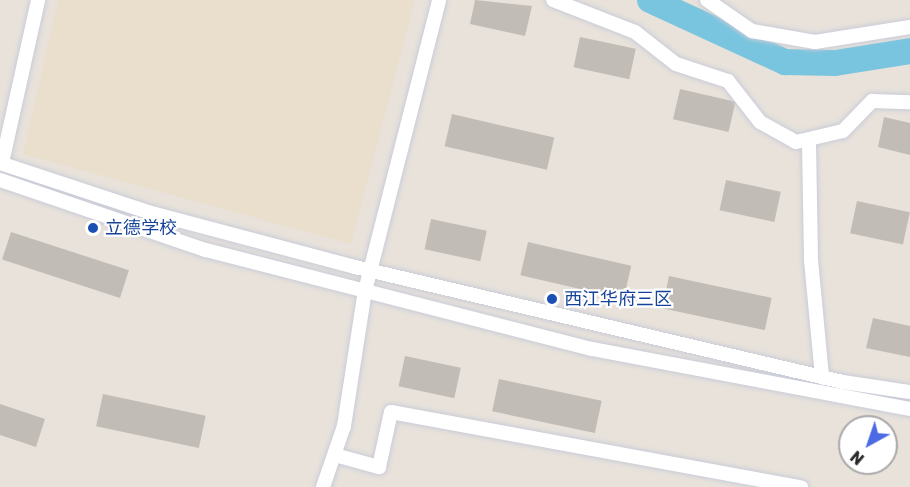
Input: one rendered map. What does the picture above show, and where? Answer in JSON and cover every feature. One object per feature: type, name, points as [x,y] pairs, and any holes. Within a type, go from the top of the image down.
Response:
[{"type":"street","points":[[39,0],[1,163],[148,212],[370,270],[822,377],[910,392]]},
{"type":"street","points":[[323,487],[335,455],[370,270],[439,0]]},
{"type":"street","points":[[553,0],[635,32],[676,64],[728,81],[774,134],[809,143],[843,131],[872,100],[910,102]]},
{"type":"street","points":[[707,0],[752,31],[815,42],[910,27]]},
{"type":"street","points":[[809,143],[811,260],[822,377]]},
{"type":"street","points":[[0,180],[206,250],[592,349],[910,409]]},
{"type":"street","points":[[335,455],[379,467],[391,412],[801,487]]},
{"type":"shaded area","points":[[58,0],[415,0],[351,244],[23,154]]},
{"type":"building","points":[[475,0],[532,6],[525,36],[470,24]]},
{"type":"building","points":[[580,37],[636,49],[629,79],[574,67]]},
{"type":"building","points":[[680,89],[736,102],[729,132],[673,119]]},
{"type":"building","points":[[452,114],[554,138],[547,170],[445,146]]},
{"type":"building","points":[[884,117],[910,123],[910,155],[878,147]]},
{"type":"building","points":[[726,180],[781,192],[774,222],[720,210]]},
{"type":"building","points":[[857,201],[910,212],[903,245],[850,233]]},
{"type":"building","points":[[431,219],[487,231],[480,261],[425,249]]},
{"type":"building","points":[[11,232],[129,270],[120,298],[2,260]]},
{"type":"building","points":[[528,242],[631,266],[624,299],[520,275]]},
{"type":"building","points":[[669,276],[772,298],[765,330],[662,308]]},
{"type":"building","points":[[873,318],[910,326],[910,357],[866,348]]},
{"type":"building","points":[[405,356],[461,368],[454,398],[399,386]]},
{"type":"building","points":[[499,379],[602,401],[595,433],[492,411]]},
{"type":"building","points":[[103,394],[206,416],[199,448],[96,426]]},
{"type":"building","points":[[0,404],[45,419],[36,447],[0,435]]},
{"type":"waterway","points":[[650,0],[785,62],[835,63],[910,51]]},
{"type":"place","name":"立德学校","points":[[93,228]]},
{"type":"place","name":"西江华府三区","points":[[552,299]]}]
